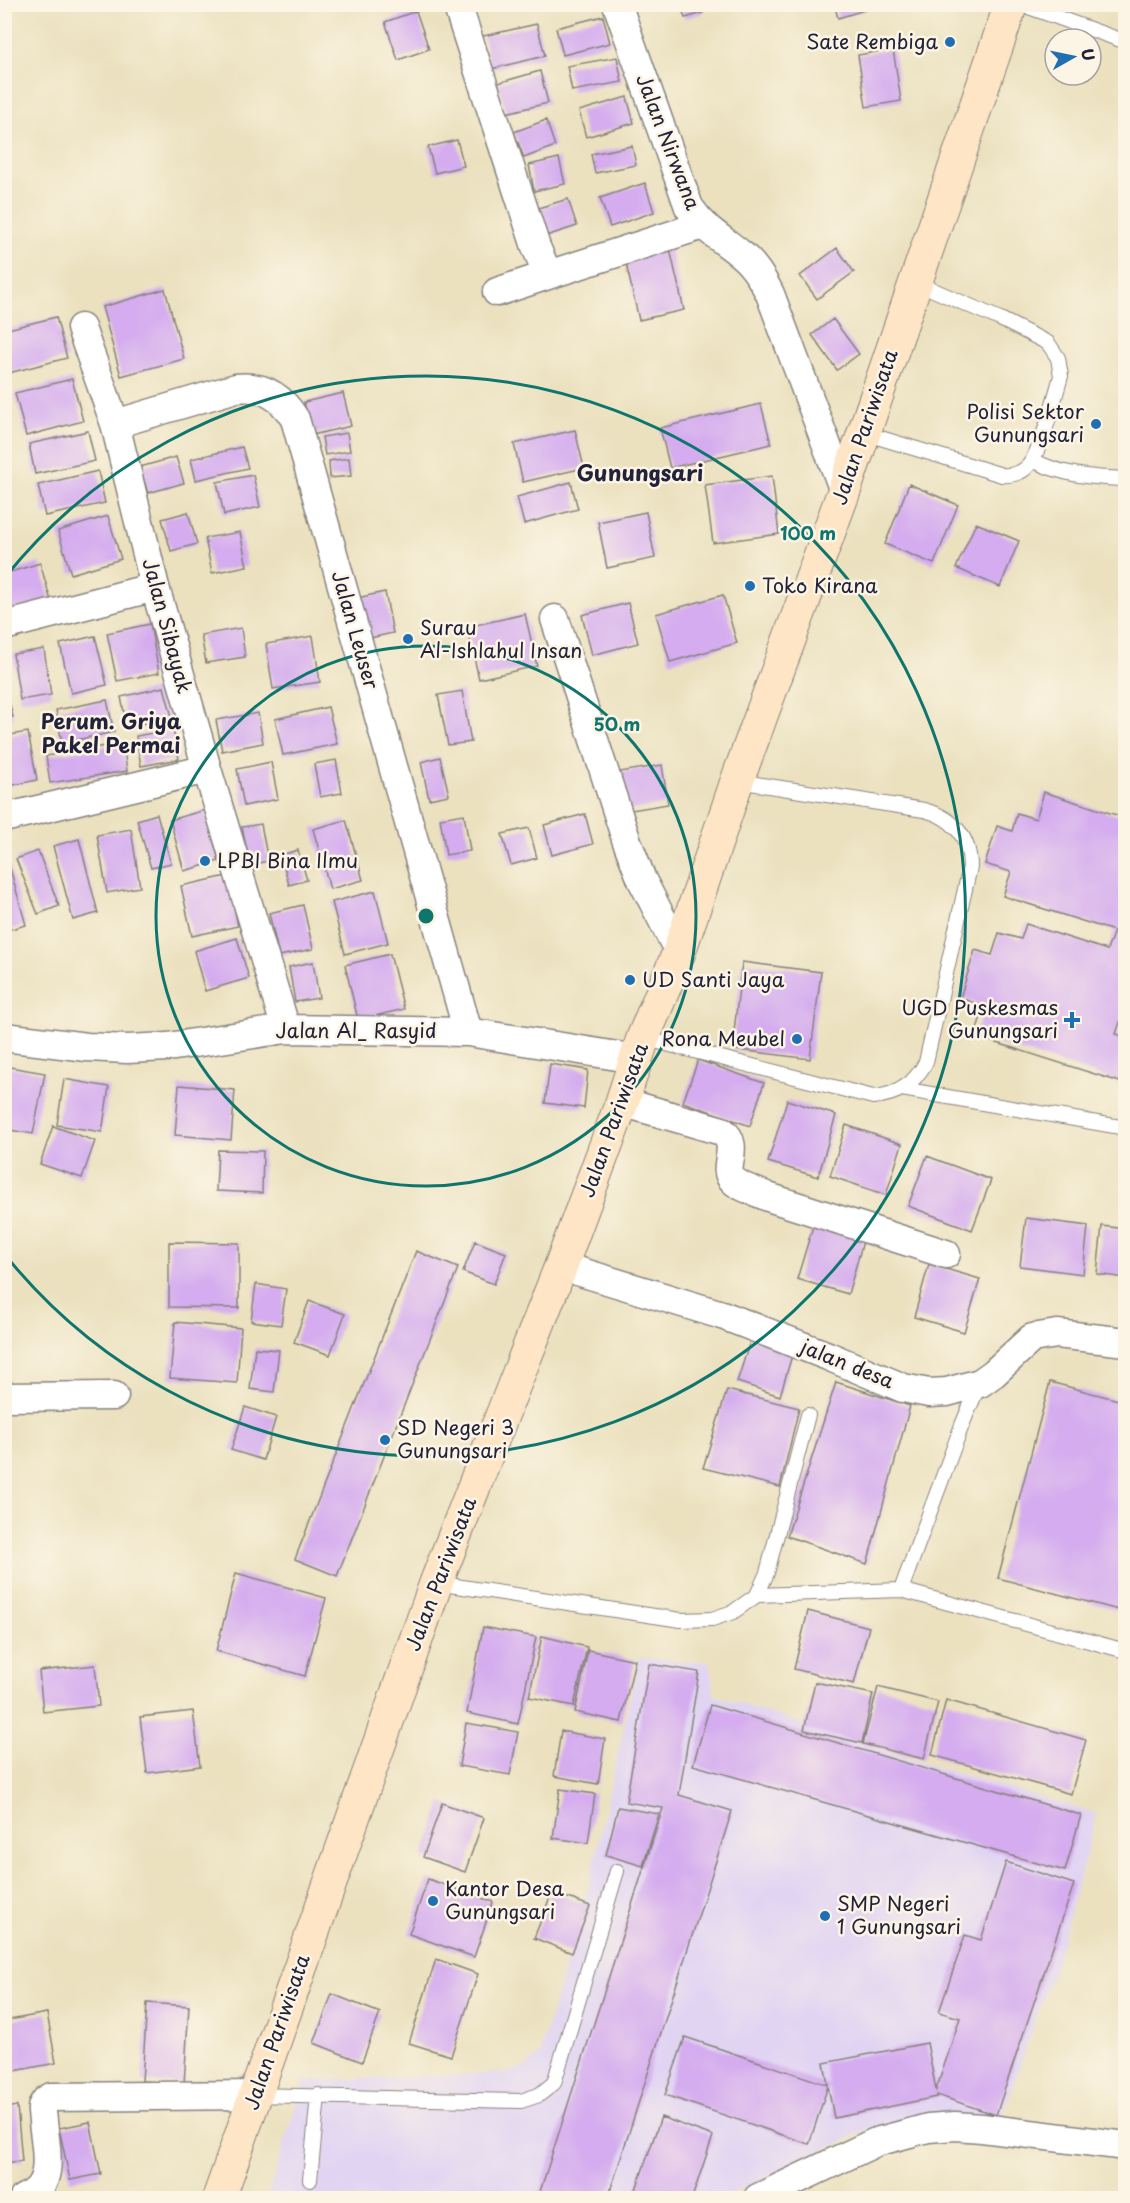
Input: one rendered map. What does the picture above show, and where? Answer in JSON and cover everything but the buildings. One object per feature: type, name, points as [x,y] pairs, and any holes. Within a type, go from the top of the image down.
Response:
[{"type":"main road","name":"Jalan Pariwisata","points":[[219,2199],[436,1583],[561,1266],[640,1048],[679,952],[737,781],[844,491],[1011,4]]},
{"type":"street","points":[[457,4],[536,247],[548,275]]},
{"type":"street","name":"Jalan Nirwana","points":[[617,4],[689,207],[714,236],[739,252],[762,279],[770,294],[844,491]]},
{"type":"street","points":[[497,292],[703,225]]},
{"type":"street","name":"Jalan Sibayak","points":[[81,328],[115,424],[155,587],[207,769],[286,1029]]},
{"type":"street","name":"Jalan Leuser","points":[[115,424],[244,387],[271,393],[285,404],[296,419],[468,1032]]},
{"type":"street","points":[[4,626],[155,587]]},
{"type":"street","points":[[555,619],[626,839],[642,880],[679,952]]},
{"type":"street","points":[[4,818],[207,769]]},
{"type":"street","name":"Jalan Al_ Rasyid","points":[[4,1037],[87,1047],[128,1049],[168,1047],[286,1029],[468,1032],[640,1048]]},
{"type":"street","points":[[622,1102],[722,1131],[732,1147],[730,1176],[742,1185],[768,1197],[946,1254]]},
{"type":"street","name":"jalan desa","points":[[561,1266],[722,1315],[903,1388],[929,1393],[947,1392],[980,1383],[1032,1338],[1057,1334],[1125,1342]]},
{"type":"street","points":[[4,1397],[114,1396]]},
{"type":"street","points":[[24,2199],[37,2191],[44,2180],[46,2151],[42,2108],[44,2102],[51,2097],[254,2095]]},
{"type":"street","points":[[758,2199],[876,2142],[902,2133],[928,2128],[955,2126],[982,2128],[1125,2146]]},
{"type":"lane","points":[[1020,4],[1125,42]]},
{"type":"lane","points":[[864,433],[1002,475],[1022,471],[1033,460],[1061,376],[1061,364],[1053,348],[1043,340],[1000,319],[915,282]]},
{"type":"lane","points":[[1033,460],[1047,468],[1087,476],[1125,479]]},
{"type":"lane","points":[[640,1048],[863,1096],[882,1096],[902,1089],[916,1079],[929,1053],[970,867],[966,841],[949,820],[933,812],[737,781]]},
{"type":"lane","points":[[902,1089],[1125,1128]]},
{"type":"lane","points":[[901,1590],[962,1425],[980,1383]]},
{"type":"lane","points":[[758,1595],[767,1574],[808,1415]]},
{"type":"lane","points":[[436,1583],[681,1620],[712,1619],[733,1612],[758,1595],[901,1590],[1122,1650]]},
{"type":"lane","points":[[254,2095],[521,2101],[539,2095],[554,2083],[617,1871]]},
{"type":"lane","points":[[310,2180],[318,2095]]},
{"type":"shaded area","name":"SMP Negeri 1 Gunungsari","points":[[639,1658],[709,1662],[714,1695],[898,1756],[1097,1814],[1059,1952],[1000,2122],[907,2121],[883,2125],[869,2129],[722,2198],[267,2198],[304,2081],[508,2073],[528,2065],[539,2056],[590,1881]]},
{"type":"place","name":"Sate Rembiga","points":[[950,42]]},
{"type":"place","name":"Polisi Sektor Gunungsari","points":[[1096,424]]},
{"type":"place","name":"Toko Kirana","points":[[750,586]]},
{"type":"place","name":"Surau Al-Ishlahul Insan","points":[[408,639]]},
{"type":"place","name":"LPBI Bina Ilmu","points":[[205,861]]},
{"type":"place","name":"UD Santi Jaya","points":[[630,980]]},
{"type":"place","name":"UGD Puskesmas Gunungsari","points":[[1072,1020]]},
{"type":"place","name":"Rona Meubel","points":[[797,1039]]},
{"type":"place","name":"SD Negeri 3 Gunungsari","points":[[385,1440]]},
{"type":"place","name":"Kantor Desa Gunungsari","points":[[433,1901]]},
{"type":"place","name":"SMP Negeri 1 Gunungsari","points":[[825,1916]]},
{"type":"district","name":"Gunungsari","points":[[640,473]]},
{"type":"district","name":"Perum. Griya Pakel Permai","points":[[111,734]]}]
